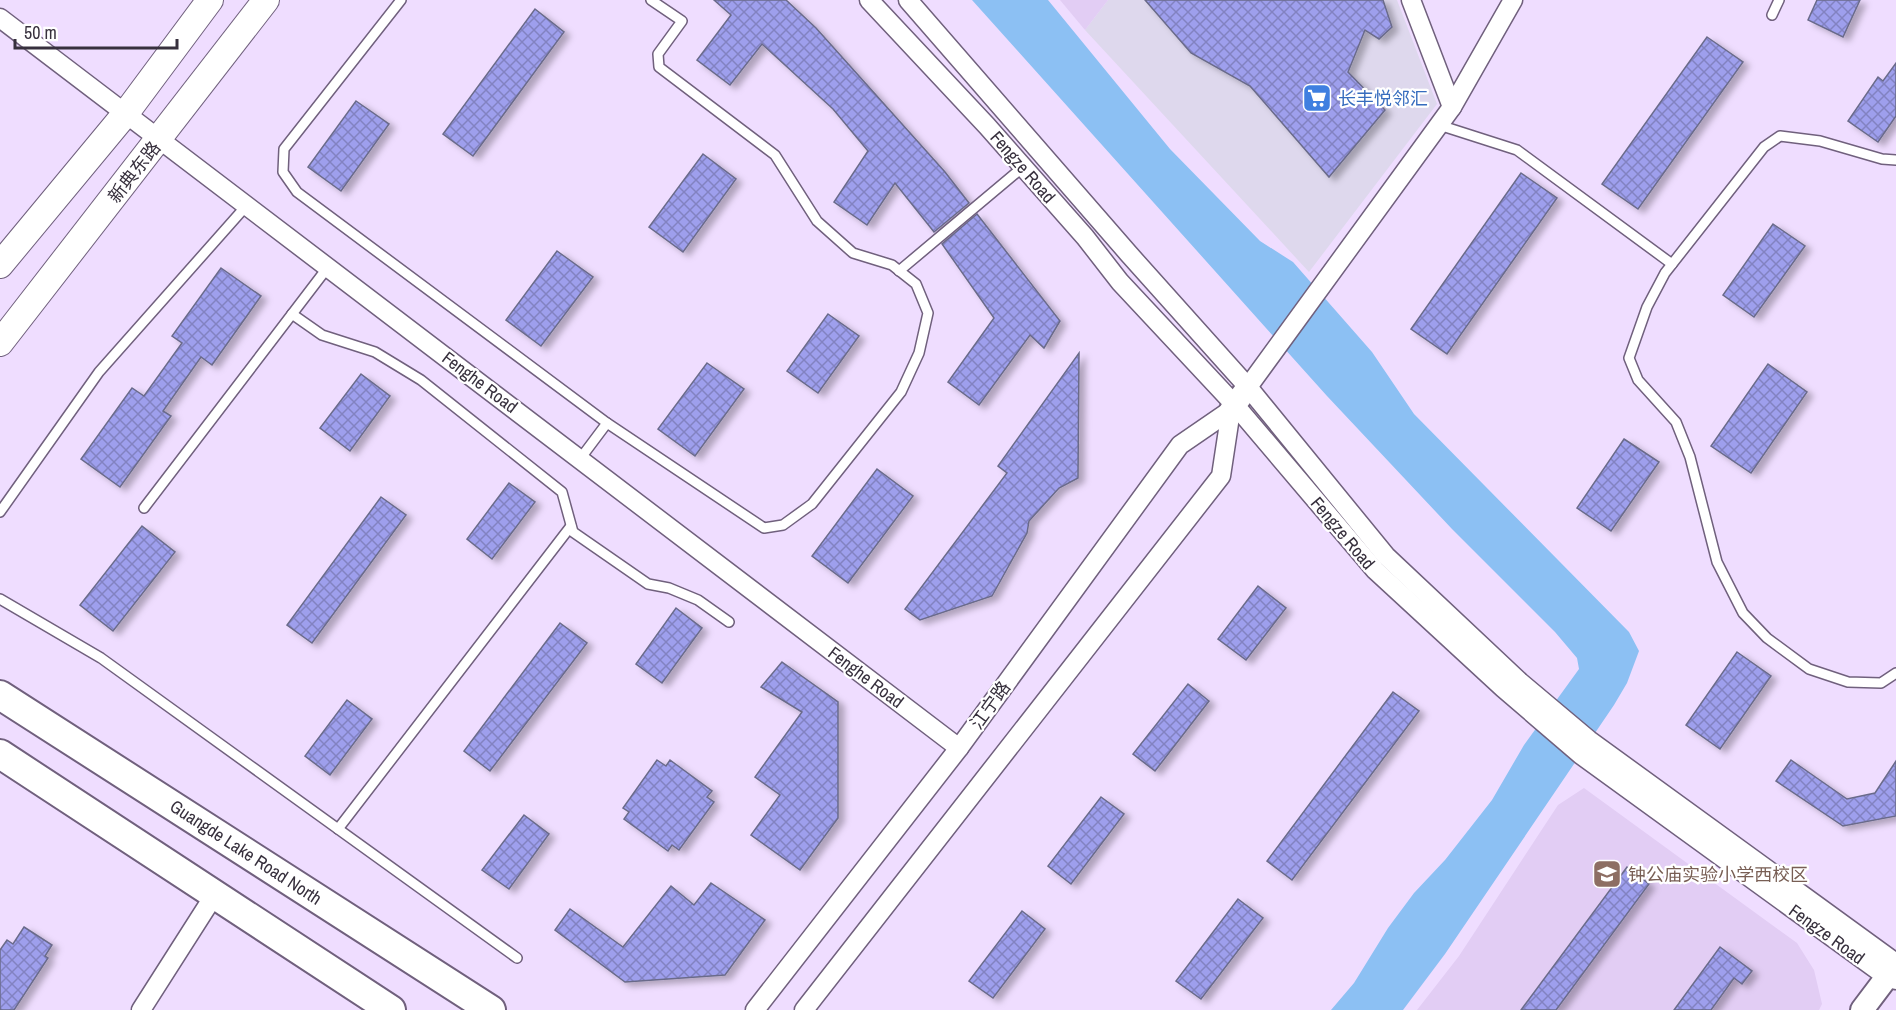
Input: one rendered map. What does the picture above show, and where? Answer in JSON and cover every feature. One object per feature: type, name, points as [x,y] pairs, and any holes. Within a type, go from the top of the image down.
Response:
[{"type":"main road","points":[[0,265],[126,113],[210,0]]},
{"type":"main road","name":"新典东路","points":[[0,343],[266,0]]},
{"type":"main road","name":"Guangde Lake Road North","points":[[0,695],[492,1010]]},
{"type":"main road","points":[[0,754],[391,1010]]},
{"type":"street","name":"Fengze Road","points":[[869,0],[1023,167],[1120,282],[1238,400],[1386,556],[1540,699],[1585,748]]},
{"type":"street","name":"Fengze Road","points":[[908,0],[1120,244],[1238,400],[1375,570],[1503,688],[1894,971]]},
{"type":"street","points":[[1411,0],[1452,107]]},
{"type":"street","points":[[804,1010],[1221,476],[1238,400],[1334,273],[1452,107],[1513,0]]},
{"type":"street","name":"Fenghe Road","points":[[0,18],[959,748]]},
{"type":"street","name":"江宁路","points":[[755,1010],[959,748],[1180,445],[1238,400]]},
{"type":"street","points":[[141,1010],[215,894]]},
{"type":"street","points":[[1862,1010],[1894,971]]},
{"type":"lane","points":[[401,0],[284,149],[283,172],[297,192],[607,423],[764,528],[783,525],[812,504],[893,402],[919,353],[928,313],[916,284],[892,265],[853,253],[817,221],[775,155],[659,68],[658,54],[682,21],[651,0]]},
{"type":"lane","points":[[1772,15],[1779,0]]},
{"type":"lane","points":[[1439,125],[1517,150],[1672,264]]},
{"type":"lane","points":[[1896,160],[1882,159],[1820,141],[1780,136],[1764,147],[1672,264],[1647,306],[1629,358],[1638,380],[1676,422],[1690,457],[1718,562],[1743,613],[1767,638],[1809,669],[1848,682],[1881,683],[1896,674]]},
{"type":"lane","points":[[899,271],[1023,167]]},
{"type":"lane","points":[[0,512],[99,372],[247,205]]},
{"type":"lane","points":[[144,508],[328,267]]},
{"type":"lane","points":[[292,314],[322,335],[375,352],[421,380],[562,492],[567,503],[573,532],[648,584],[669,588],[698,600],[729,622]]},
{"type":"lane","points":[[580,459],[607,423]]},
{"type":"lane","points":[[338,829],[571,526]]},
{"type":"lane","points":[[0,599],[101,658],[517,958]]},
{"type":"shaded area","points":[[1060,0],[1108,0],[1085,30]]},
{"type":"shaded area","points":[[1108,0],[1397,0],[1437,104],[1309,272],[1085,30]]},
{"type":"shaded area","name":"钟公庙实验小学西校区","points":[[1584,788],[1797,943],[1814,970],[1822,1004],[1819,1010],[1417,1010],[1459,956],[1558,805]]},
{"type":"water","points":[[972,0],[1048,0],[1170,149],[1260,241],[1293,262],[1372,352],[1414,414],[1629,632],[1639,651],[1627,683],[1614,705],[1445,954],[1403,1010],[1331,1010],[1354,983],[1388,928],[1414,893],[1445,860],[1492,800],[1524,745],[1579,669],[1577,658],[1555,632],[1452,529],[1327,396]]},
{"type":"building","points":[[714,0],[786,0],[816,28],[945,172],[969,203],[934,232],[895,183],[867,225],[834,202],[868,151],[833,109],[762,44],[730,85],[697,60],[731,15]]},
{"type":"building","name":"长丰悦邻汇","points":[[1145,0],[1383,0],[1392,27],[1379,39],[1365,30],[1348,72],[1385,110],[1329,177],[1250,86],[1191,53]]},
{"type":"building","points":[[1817,0],[1860,0],[1843,37],[1808,20]]},
{"type":"building","points":[[535,9],[564,32],[473,156],[443,134]]},
{"type":"building","points":[[1707,37],[1743,62],[1638,209],[1602,184]]},
{"type":"building","points":[[1896,63],[1896,116],[1878,142],[1848,121],[1878,77],[1883,81]]},
{"type":"building","points":[[356,101],[389,124],[341,191],[308,167]]},
{"type":"building","points":[[703,154],[736,179],[683,252],[649,227]]},
{"type":"building","points":[[1521,173],[1557,198],[1447,354],[1411,329]]},
{"type":"building","points":[[977,214],[1060,321],[1044,348],[1030,335],[979,405],[948,382],[994,318],[942,244]]},
{"type":"building","points":[[1773,224],[1805,246],[1754,317],[1723,295]]},
{"type":"building","points":[[557,251],[593,277],[541,346],[506,320]]},
{"type":"building","points":[[221,268],[261,296],[212,365],[201,357],[163,411],[171,416],[120,487],[81,459],[132,388],[144,396],[182,343],[172,336]]},
{"type":"building","points":[[828,314],[859,336],[818,393],[787,371]]},
{"type":"building","points":[[1079,353],[1078,478],[1059,488],[1029,521],[1027,533],[992,596],[920,620],[905,609],[1007,473],[998,466]]},
{"type":"building","points":[[707,363],[744,389],[695,456],[658,429]]},
{"type":"building","points":[[1768,364],[1807,392],[1751,473],[1711,446]]},
{"type":"building","points":[[361,374],[390,396],[350,451],[320,428]]},
{"type":"building","points":[[1624,439],[1659,462],[1611,531],[1577,508]]},
{"type":"building","points":[[877,469],[913,496],[848,583],[812,556]]},
{"type":"building","points":[[509,483],[535,502],[492,559],[467,539]]},
{"type":"building","points":[[381,497],[406,515],[312,643],[287,625]]},
{"type":"building","points":[[142,526],[175,552],[113,631],[80,605]]},
{"type":"building","points":[[1258,586],[1286,608],[1246,660],[1218,639]]},
{"type":"building","points":[[676,608],[702,628],[662,683],[636,664]]},
{"type":"building","points":[[560,623],[587,643],[490,771],[464,751]]},
{"type":"building","points":[[1737,652],[1771,676],[1720,749],[1686,725]]},
{"type":"building","points":[[782,662],[838,702],[838,818],[800,870],[751,835],[780,795],[755,777],[802,712],[761,687]]},
{"type":"building","points":[[1188,684],[1209,701],[1155,771],[1133,754]]},
{"type":"building","points":[[1393,692],[1419,711],[1292,880],[1267,861]]},
{"type":"building","points":[[347,700],[372,719],[330,775],[305,756]]},
{"type":"building","points":[[657,760],[666,766],[670,760],[712,791],[707,797],[714,802],[679,850],[672,845],[668,851],[624,819],[629,812],[623,808]]},
{"type":"building","points":[[1791,760],[1847,799],[1875,793],[1896,761],[1896,816],[1843,826],[1776,781]]},
{"type":"building","points":[[1101,797],[1124,814],[1071,884],[1048,866]]},
{"type":"building","points":[[524,815],[549,834],[509,889],[482,870]]},
{"type":"building","points":[[1627,867],[1649,884],[1556,1010],[1521,1010]]},
{"type":"building","points":[[711,883],[765,920],[725,975],[625,982],[555,930],[570,909],[623,947],[671,886],[694,905]]},
{"type":"building","points":[[1238,899],[1263,918],[1201,999],[1176,981]]},
{"type":"building","points":[[1022,911],[1045,929],[993,998],[969,981]]},
{"type":"building","points":[[24,927],[52,945],[45,956],[48,958],[14,1010],[0,1010],[0,950],[7,940],[13,944]]},
{"type":"building","points":[[1720,947],[1752,971],[1742,984],[1734,978],[1711,1010],[1674,1010]]},
{"type":"place","name":"长丰悦邻汇","points":[[1317,98]]},
{"type":"place","name":"钟公庙实验小学西校区","points":[[1607,874]]}]
